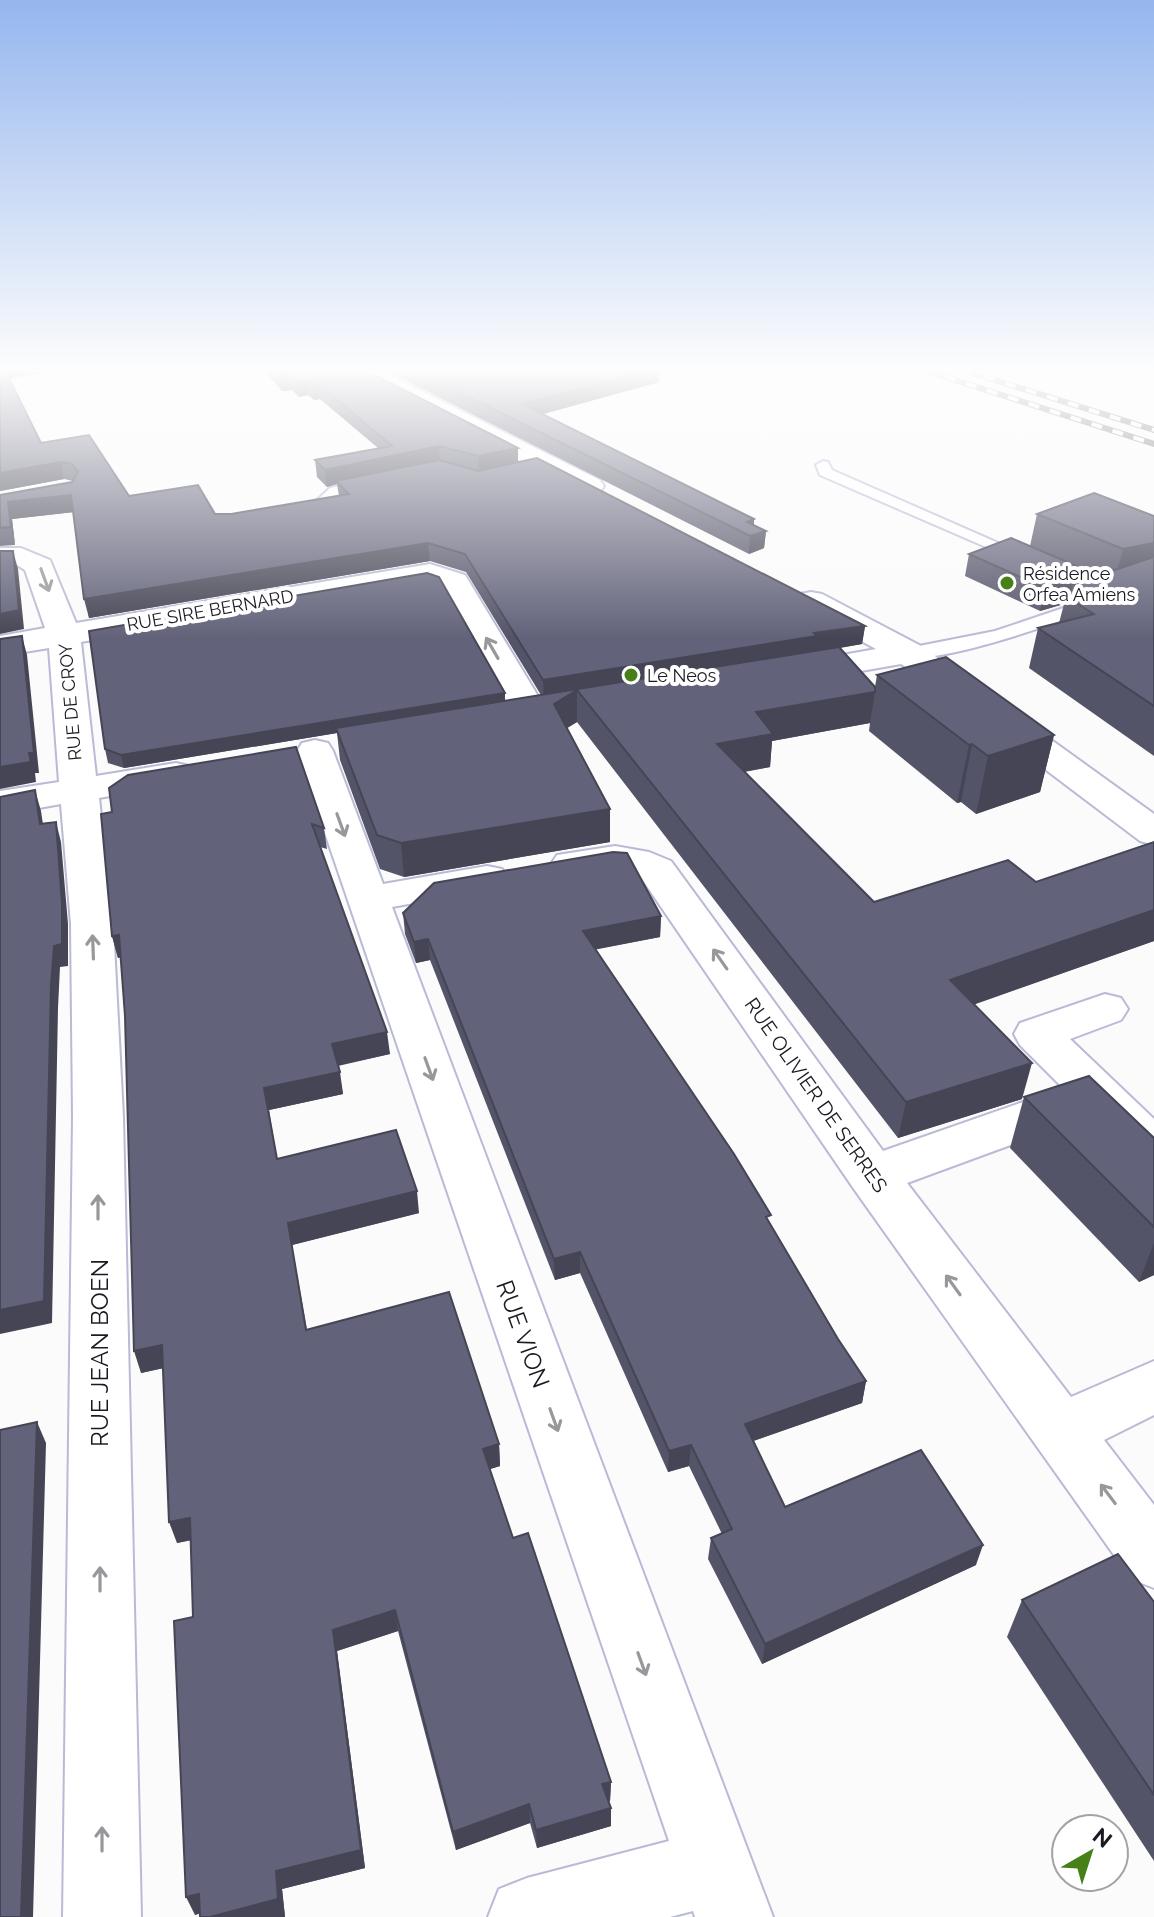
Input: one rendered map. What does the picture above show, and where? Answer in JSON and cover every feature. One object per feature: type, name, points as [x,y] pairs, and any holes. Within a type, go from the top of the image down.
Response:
[{"type":"street","points":[[538,459],[620,501]]},
{"type":"street","name":"RUE DE CROY","points":[[7,549],[30,558],[39,566],[64,635],[78,789]]},
{"type":"street","name":"RUE SIRE BERNARD","points":[[0,646],[430,573],[454,581],[532,716]]},
{"type":"street","points":[[789,589],[909,653],[1154,833]]},
{"type":"street","points":[[766,677],[909,653]]},
{"type":"street","name":"RUE VION","points":[[314,751],[724,1892]]},
{"type":"street","points":[[0,803],[204,769]]},
{"type":"street","name":"RUE JEAN BOEN","points":[[78,789],[92,924],[98,1117],[102,1917]]},
{"type":"street","name":"RUE OLIVIER DE SERRES","points":[[368,899],[612,857],[635,859],[657,870],[872,1175],[1154,1557]]},
{"type":"street","points":[[1105,1009],[1037,1034],[1154,1149]]},
{"type":"street","points":[[872,1175],[1097,1094]]},
{"type":"street","points":[[1061,1431],[1154,1387]]},
{"type":"street","points":[[527,1917],[724,1892]]},
{"type":"lane","points":[[521,471],[549,465]]},
{"type":"lane","points":[[823,465],[825,472],[1040,565]]},
{"type":"lane","points":[[290,512],[319,507],[335,491],[380,482]]},
{"type":"lane","points":[[909,653],[951,647],[1035,624],[1097,590]]},
{"type":"building","points":[[0,459],[105,459],[129,496],[198,485],[215,514],[231,514],[349,494],[337,482],[439,460],[478,471],[540,459],[865,626],[543,680],[465,554],[428,543],[84,599],[71,495],[8,502],[11,527],[0,528],[0,495],[72,482],[78,472],[72,464],[61,462],[0,473]]},
{"type":"building","points":[[318,459],[375,459],[325,470],[315,460]]},
{"type":"building","points":[[595,459],[634,459],[754,519],[747,522],[766,531],[750,536]]},
{"type":"building","points":[[1094,493],[1154,516],[1154,543],[1123,549],[1037,514]]},
{"type":"building","points":[[1011,538],[1093,573],[1045,588],[969,554]]},
{"type":"building","points":[[0,551],[13,551],[19,610],[0,614]]},
{"type":"building","points":[[1154,557],[1154,706],[1038,628],[1094,614],[1065,596],[1088,590],[1073,584]]},
{"type":"building","points":[[427,573],[439,577],[505,693],[121,755],[105,749],[89,631]]},
{"type":"building","points":[[22,636],[34,753],[29,753],[31,762],[0,767],[0,639]]},
{"type":"building","points":[[839,647],[875,687],[875,692],[756,712],[773,734],[717,744],[874,902],[1008,860],[1036,882],[1154,842],[1154,910],[950,980],[1032,1063],[906,1102],[577,690],[554,704],[610,809],[401,843],[377,835],[336,728]]},
{"type":"building","points":[[946,657],[1054,735],[988,756],[877,675]]},
{"type":"building","points":[[296,747],[324,828],[312,824],[387,1032],[332,1044],[340,1072],[264,1088],[277,1159],[396,1130],[417,1191],[288,1223],[306,1330],[449,1292],[499,1444],[483,1449],[513,1538],[528,1533],[611,1782],[602,1784],[611,1808],[536,1830],[529,1804],[453,1832],[395,1610],[333,1630],[361,1850],[276,1871],[278,1899],[200,1917],[199,1894],[186,1897],[174,1621],[193,1617],[190,1518],[169,1522],[162,1345],[134,1351],[125,1016],[119,935],[112,936],[101,814],[112,812],[109,788],[128,775]]},
{"type":"building","points":[[35,790],[40,824],[56,822],[62,903],[62,944],[54,946],[51,986],[44,1301],[0,1310],[0,797]]},
{"type":"building","points":[[613,852],[627,853],[661,916],[583,931],[734,1154],[771,1215],[766,1217],[866,1381],[745,1424],[785,1507],[921,1450],[983,1545],[765,1644],[711,1538],[732,1529],[691,1445],[669,1451],[580,1252],[554,1259],[428,939],[414,942],[403,913],[434,883]]},
{"type":"building","points":[[1089,1076],[1154,1138],[1154,1227],[1024,1097]]},
{"type":"building","points":[[37,1422],[21,1917],[0,1917],[0,1430]]},
{"type":"building","points":[[1118,1554],[1154,1602],[1154,1795],[1022,1600]]},
{"type":"place","name":"Résidence Orfea Amiens","points":[[1007,583]]},
{"type":"place","name":"Le Neos","points":[[631,675]]}]
